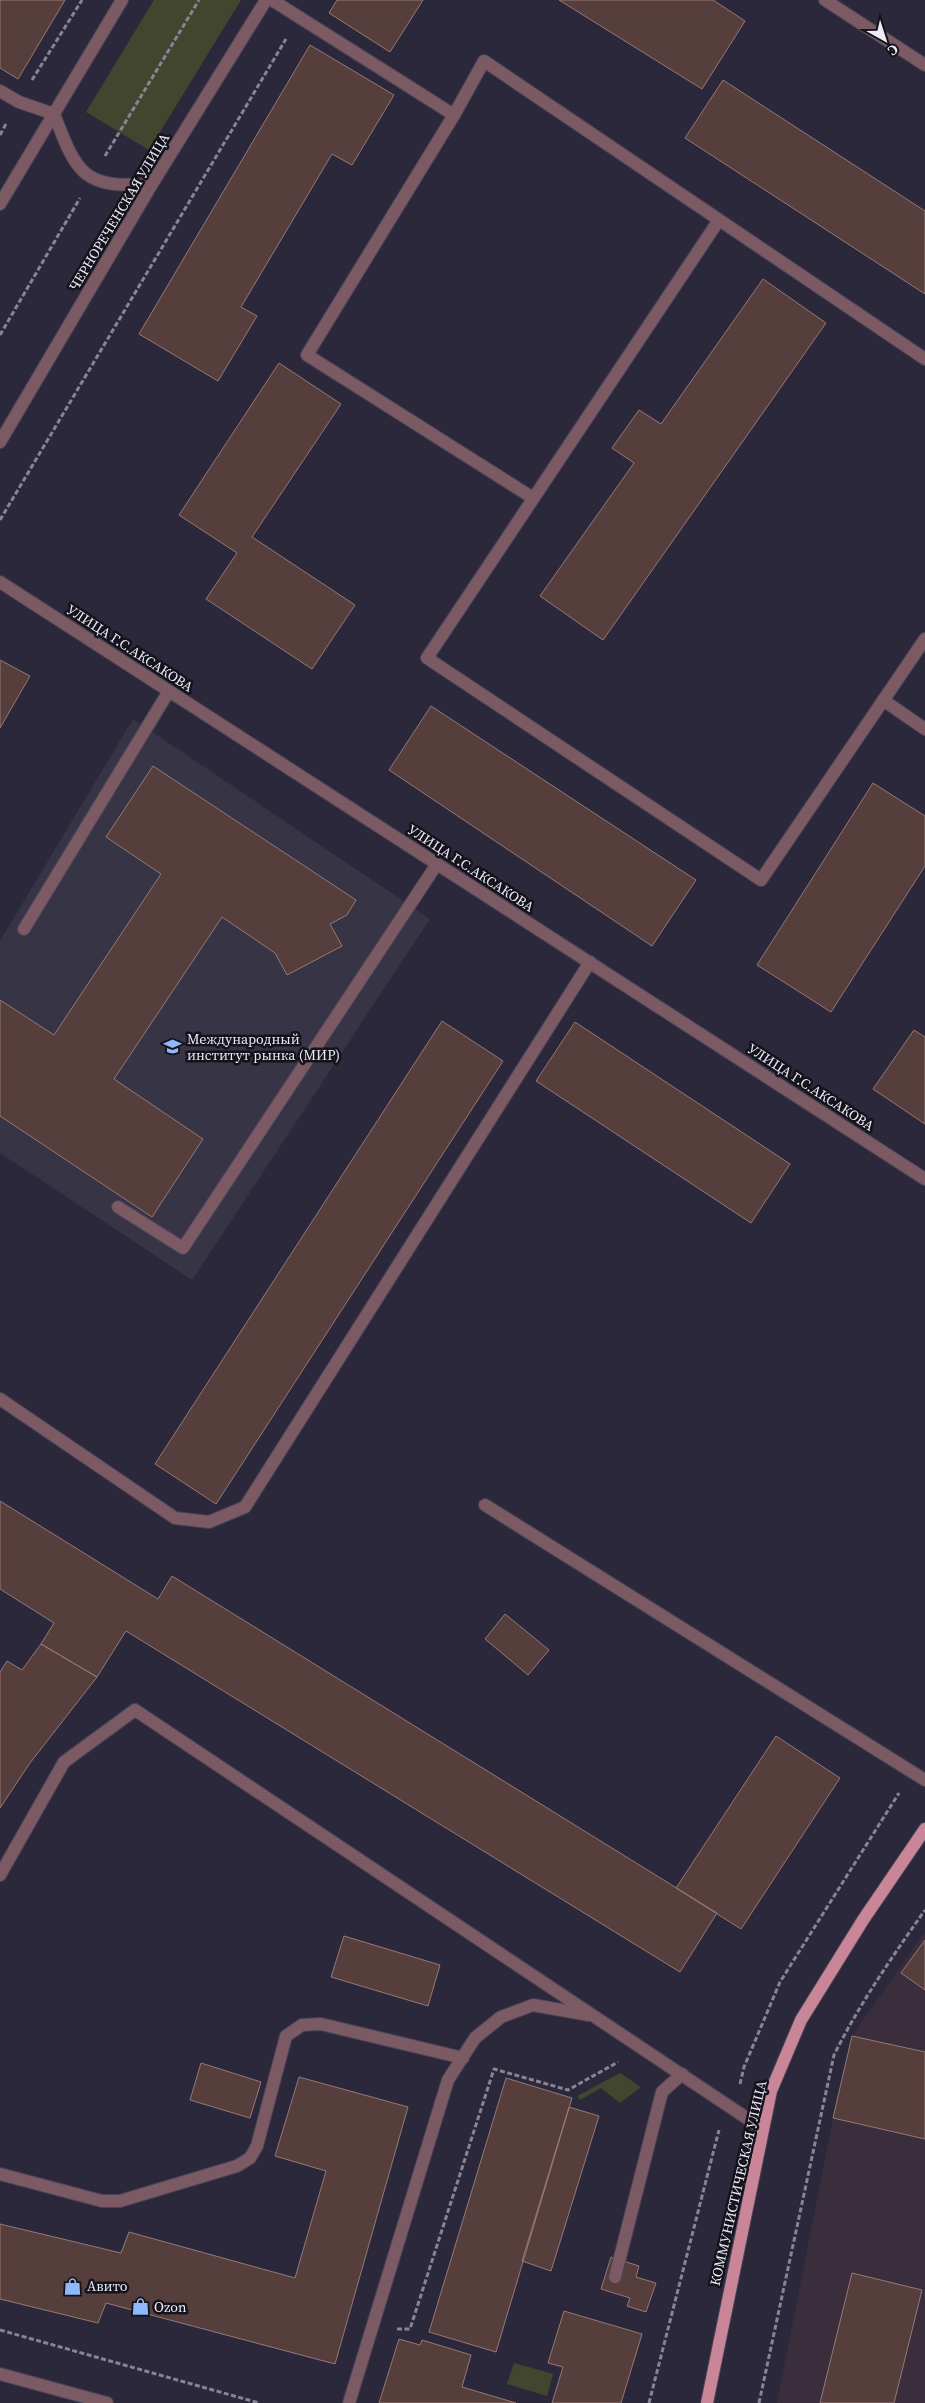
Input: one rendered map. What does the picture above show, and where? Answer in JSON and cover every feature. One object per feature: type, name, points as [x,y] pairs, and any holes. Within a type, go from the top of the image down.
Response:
[{"type":"main road","name":"КОММУНИСТИЧЕСКАЯ УЛИЦА","points":[[707,2403],[771,2091],[801,2020],[863,1920],[925,1828]]},
{"type":"street","points":[[0,204],[122,0]]},
{"type":"street","name":"ЧЕРНОРЕЧЕНСКАЯ УЛИЦА","points":[[0,442],[152,184],[266,0]]},
{"type":"street","points":[[272,0],[454,115]]},
{"type":"street","points":[[825,0],[925,65]]},
{"type":"street","points":[[533,498],[306,355],[454,115],[484,61],[925,359]]},
{"type":"street","points":[[0,91],[19,102],[54,114]]},
{"type":"street","points":[[54,114],[69,154],[91,180],[121,187],[152,184]]},
{"type":"street","points":[[719,220],[426,658],[761,880],[925,640]]},
{"type":"street","name":"УЛИЦА Г.С.АКСАКОВА","points":[[0,582],[925,1179]]},
{"type":"street","points":[[24,929],[169,691]]},
{"type":"street","points":[[883,700],[925,729]]},
{"type":"street","points":[[118,1207],[183,1248],[436,864]]},
{"type":"street","points":[[0,1399],[175,1518],[210,1522],[245,1507],[590,962]]},
{"type":"street","points":[[484,1505],[925,1780]]},
{"type":"street","points":[[0,1875],[64,1762],[135,1710],[763,2129]]},
{"type":"street","points":[[349,2403],[448,2080],[475,2038],[501,2017],[533,2005],[594,2016]]},
{"type":"street","points":[[0,2174],[102,2202],[120,2201],[237,2166],[250,2158],[257,2146],[286,2036],[302,2025],[321,2024],[463,2058]]},
{"type":"street","points":[[615,2277],[662,2092],[682,2074]]},
{"type":"street","points":[[0,2374],[107,2403]]},
{"type":"path","points":[[0,135],[82,0]]},
{"type":"path","points":[[0,335],[199,0]]},
{"type":"path","points":[[0,520],[299,18]]},
{"type":"path","points":[[759,2403],[834,2054],[874,1983],[925,1910]]},
{"type":"path","points":[[389,2329],[410,2330],[494,2070],[568,2090]]},
{"type":"path","points":[[0,2330],[259,2403]]},
{"type":"shaded area","name":"Международный институт рынка (МИР)","points":[[133,719],[430,919],[192,1280],[0,1153],[0,941]]},
{"type":"shaded area","points":[[925,1932],[925,2403],[777,2403],[833,2118],[852,2036]]},
{"type":"green space","points":[[154,0],[241,0],[149,150],[86,112]]},
{"type":"green space","points":[[620,2073],[641,2087],[620,2103],[601,2088],[580,2100],[577,2096]]},
{"type":"green space","points":[[514,2363],[553,2374],[547,2396],[507,2384]]},
{"type":"building","points":[[0,0],[65,0],[18,79],[0,68]]},
{"type":"building","points":[[337,0],[423,0],[390,52],[329,13]]},
{"type":"building","points":[[559,0],[713,0],[745,21],[702,89]]},
{"type":"building","points":[[310,45],[394,95],[352,165],[332,154],[241,307],[257,316],[218,381],[139,334]]},
{"type":"building","points":[[723,80],[925,211],[925,294],[685,138]]},
{"type":"building","points":[[763,279],[826,323],[603,640],[540,596],[634,463],[612,448],[639,410],[661,424]]},
{"type":"building","points":[[279,363],[341,404],[252,537],[355,605],[312,669],[206,599],[237,553],[179,515]]},
{"type":"building","points":[[0,660],[30,676],[0,728]]},
{"type":"building","points":[[431,706],[696,880],[652,946],[389,770]]},
{"type":"building","points":[[153,766],[356,900],[347,915],[330,924],[342,946],[287,975],[275,953],[222,917],[114,1079],[203,1139],[152,1217],[0,1116],[0,1000],[54,1035],[161,874],[106,837]]},
{"type":"building","points":[[873,783],[925,816],[925,866],[831,1012],[757,965]]},
{"type":"building","points":[[442,1021],[503,1061],[216,1504],[155,1464]]},
{"type":"building","points":[[575,1022],[790,1164],[751,1223],[536,1081]]},
{"type":"building","points":[[914,1030],[925,1037],[925,1124],[873,1089]]},
{"type":"building","points":[[0,1501],[158,1599],[172,1576],[717,1913],[680,1972],[126,1631],[97,1677],[41,1644],[54,1623],[0,1589]]},
{"type":"building","points":[[505,1614],[549,1650],[528,1675],[485,1639]]},
{"type":"building","points":[[41,1644],[97,1677],[30,1763],[0,1808],[0,1672],[7,1661],[22,1670]]},
{"type":"building","points":[[776,1736],[840,1778],[741,1929],[676,1888]]},
{"type":"building","points":[[344,1936],[440,1965],[428,2006],[331,1977]]},
{"type":"building","points":[[925,1940],[925,1990],[901,1973]]},
{"type":"building","points":[[852,2036],[925,2052],[925,2139],[833,2118]]},
{"type":"building","points":[[201,2063],[261,2082],[250,2118],[190,2100]]},
{"type":"building","points":[[299,2077],[408,2107],[335,2364],[106,2303],[98,2323],[0,2299],[0,2224],[121,2253],[129,2232],[295,2278],[326,2171],[275,2156]]},
{"type":"building","points":[[506,2078],[572,2098],[496,2352],[429,2332]]},
{"type":"building","points":[[569,2107],[599,2116],[551,2271],[522,2261]]},
{"type":"building","points":[[611,2257],[639,2266],[636,2277],[656,2283],[646,2312],[627,2306],[630,2298],[601,2289]]},
{"type":"building","points":[[852,2273],[922,2290],[894,2403],[820,2403]]},
{"type":"building","points":[[564,2311],[642,2334],[621,2403],[552,2403],[563,2367],[548,2363]]},
{"type":"building","points":[[399,2339],[420,2345],[422,2340],[471,2355],[462,2387],[516,2403],[379,2403]]},
{"type":"place","name":"Международный институт рынка (МИР)","points":[[173,1047]]},
{"type":"place","name":"Авито","points":[[73,2286]]},
{"type":"place","name":"Ozon","points":[[140,2307]]}]
